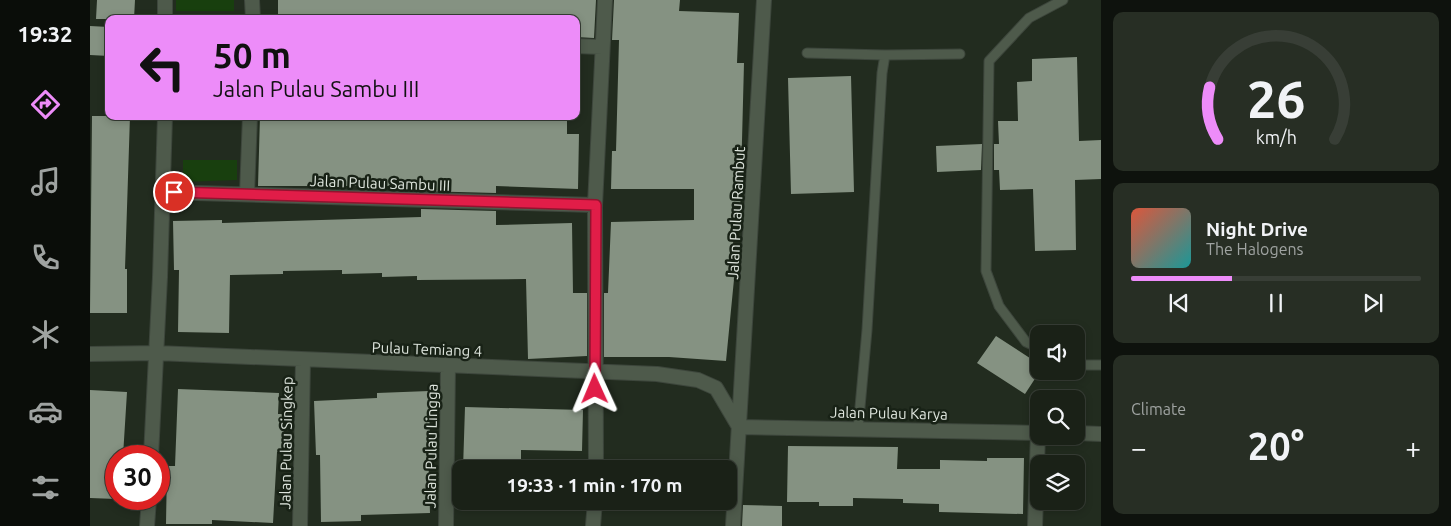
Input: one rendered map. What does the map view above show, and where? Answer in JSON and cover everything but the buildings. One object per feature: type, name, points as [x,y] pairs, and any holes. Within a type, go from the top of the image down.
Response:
[{"type":"street","points":[[165,0],[165,15]]},
{"type":"street","points":[[252,0],[253,15]]},
{"type":"street","points":[[596,460],[594,372],[596,205],[605,0]]},
{"type":"street","name":"Jalan Pulau Rambut","points":[[733,526],[764,0]]},
{"type":"street","points":[[580,46],[602,47]]},
{"type":"street","points":[[152,445],[157,353],[164,120]]},
{"type":"street","points":[[247,194],[250,120]]},
{"type":"street","name":"Jalan Pulau Sambu III","points":[[163,192],[596,205]]},
{"type":"street","name":"Pulau Temiang 4","points":[[90,354],[157,353],[657,374],[698,380],[716,388],[740,427]]},
{"type":"street","name":"Jalan Pulau Singkep","points":[[300,526],[303,360]]},
{"type":"street","name":"Jalan Pulau Lingga","points":[[446,526],[448,366]]},
{"type":"street","name":"Jalan Pulau Karya","points":[[740,427],[1030,433]]},
{"type":"street","points":[[1085,433],[1101,434]]},
{"type":"street","points":[[1035,526],[1038,445]]},
{"type":"street","points":[[147,526],[148,510]]},
{"type":"street","points":[[593,526],[594,510]]},
{"type":"lane","points":[[1030,344],[1026,342],[998,306],[986,271],[989,61],[1029,18],[1063,0]]},
{"type":"lane","points":[[807,52],[885,55],[960,54]]},
{"type":"lane","points":[[858,429],[885,55]]},
{"type":"lane","points":[[1085,365],[1101,365]]},
{"type":"green space","points":[[176,0],[234,0],[234,11],[176,11]]},
{"type":"green space","points":[[183,160],[237,160],[237,180],[183,182]]},
{"type":"route","points":[[174,192],[596,205],[595,389]]}]
